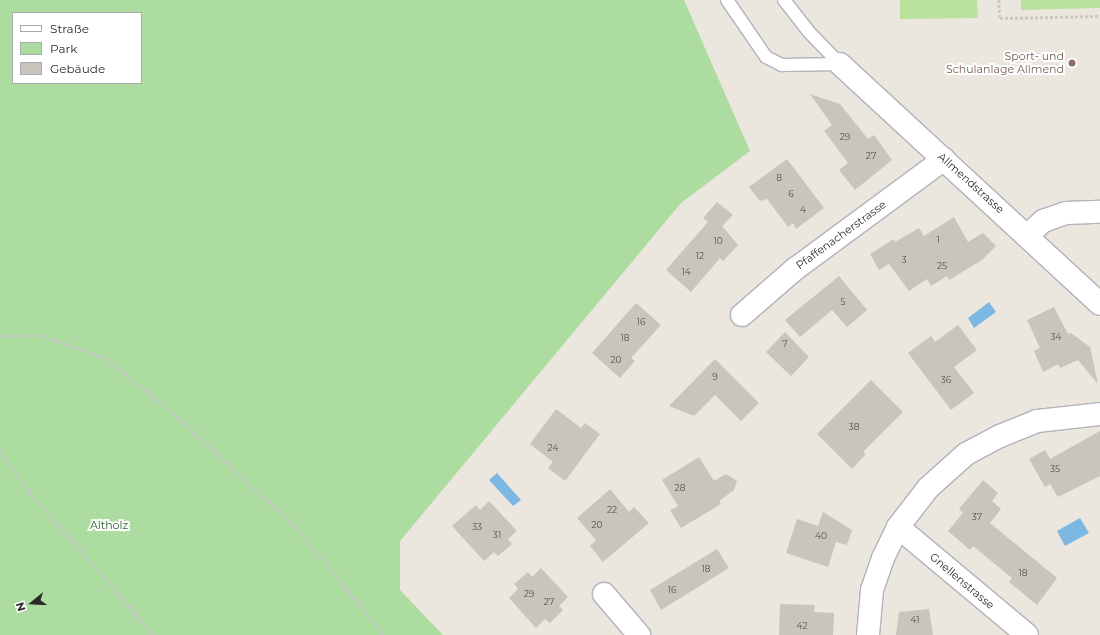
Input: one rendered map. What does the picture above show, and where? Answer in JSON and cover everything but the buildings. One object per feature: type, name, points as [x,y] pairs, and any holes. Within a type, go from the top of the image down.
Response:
[{"type":"street","name":"Allmendstrasse","points":[[840,64],[1028,235],[1100,304]]},
{"type":"street","name":"Pfaffenacherstrasse","points":[[742,315],[795,269],[944,159]]},
{"type":"street","points":[[1028,235],[1043,221],[1066,213],[1100,212]]},
{"type":"street","points":[[868,635],[872,590],[898,527],[928,488],[966,454],[1037,421],[1100,414]]},
{"type":"street","name":"Gnellenstrasse","points":[[898,527],[1027,635]]},
{"type":"street","points":[[604,594],[639,635]]},
{"type":"lane","points":[[727,0],[766,56],[782,65],[840,64]]},
{"type":"lane","points":[[784,0],[809,32],[840,64]]},
{"type":"path","points":[[999,0],[1000,18],[1100,16]]},
{"type":"path","points":[[0,336],[40,335],[106,358],[177,417],[296,527],[384,635]]},
{"type":"path","points":[[0,451],[30,492],[154,635]]},
{"type":"green space","name":"Altholz","points":[[0,0],[684,0],[750,151],[681,203],[400,541],[400,590],[443,635],[0,635]]},
{"type":"green space","points":[[900,0],[977,0],[978,18],[900,19]]},
{"type":"green space","points":[[1021,0],[1100,0],[1100,8],[1021,10]]},
{"type":"water","points":[[989,302],[996,312],[974,328],[968,318]]},
{"type":"water","points":[[497,473],[521,500],[513,506],[489,480]]},
{"type":"water","points":[[1080,518],[1089,533],[1065,546],[1057,531]]},
{"type":"place","name":"Sport- und Schulanlage Allmend","points":[[1072,63]]}]
